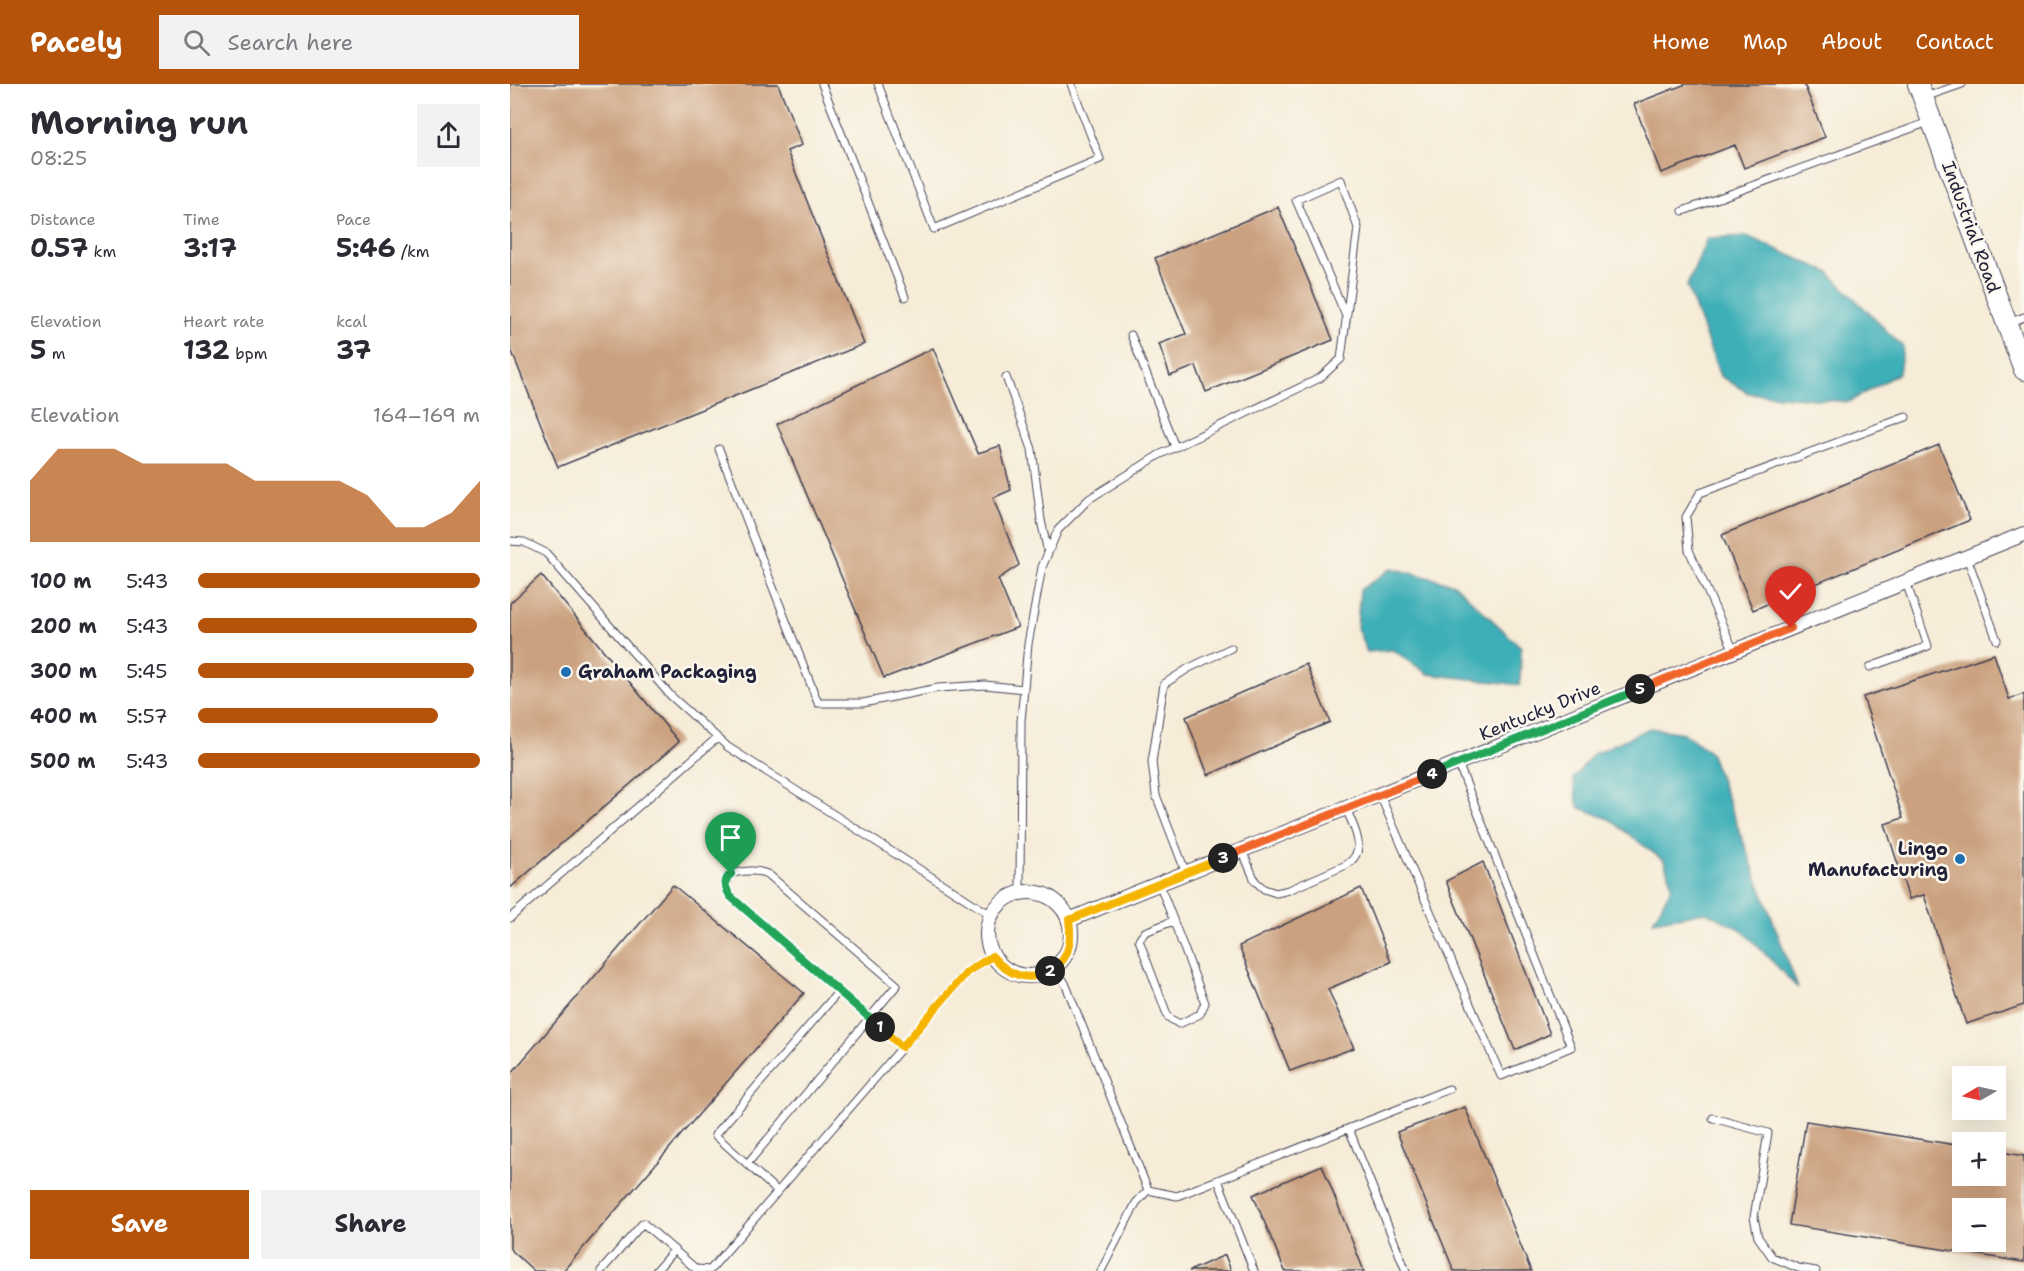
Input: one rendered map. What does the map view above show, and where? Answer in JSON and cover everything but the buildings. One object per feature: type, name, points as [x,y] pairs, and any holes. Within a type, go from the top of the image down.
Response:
[{"type":"main road","name":"Industrial Road","points":[[1920,91],[2015,321],[2024,370]]},
{"type":"street","name":"Kentucky Drive","points":[[1069,920],[2024,534]]},
{"type":"street","points":[[1035,892],[1049,897],[1061,907],[1069,920],[1071,937],[1067,954],[1055,968],[1042,975],[1028,977],[1014,975],[1001,967],[992,956],[987,943],[987,928],[998,904],[1020,893],[1035,892]]},
{"type":"lane","points":[[822,84],[905,297]]},
{"type":"lane","points":[[878,84],[934,229],[1100,159],[1071,84]]},
{"type":"lane","points":[[1920,91],[1962,84]]},
{"type":"lane","points":[[1683,211],[1932,121]]},
{"type":"lane","points":[[1020,893],[1021,721],[1024,688],[1030,633],[1042,567],[1058,530],[1089,499],[1159,455],[1320,378],[1341,359],[1358,228],[1341,180],[1296,200],[1346,316]]},
{"type":"lane","points":[[1131,335],[1175,447]]},
{"type":"lane","points":[[1006,376],[1032,449],[1048,554]]},
{"type":"lane","points":[[1734,651],[1689,550],[1686,518],[1700,493],[1906,417]]},
{"type":"lane","points":[[719,449],[818,703],[863,703],[939,688],[986,684],[1024,688]]},
{"type":"lane","points":[[510,541],[524,542],[546,554],[671,696],[728,747],[991,915]]},
{"type":"lane","points":[[1967,557],[1997,640]]},
{"type":"lane","points":[[1870,667],[1928,646],[1906,582]]},
{"type":"lane","points":[[1186,873],[1156,795],[1152,762],[1164,684],[1189,668],[1231,648]]},
{"type":"lane","points":[[510,918],[717,738]]},
{"type":"lane","points":[[1380,795],[1501,1076],[1571,1047],[1458,763]]},
{"type":"lane","points":[[1242,850],[1255,881],[1264,889],[1276,893],[1289,890],[1355,860],[1358,853],[1358,839],[1346,808]]},
{"type":"lane","points":[[747,1164],[870,1018],[897,985],[769,875],[758,871],[731,874],[727,877],[726,889],[730,896],[870,1018],[902,1047]]},
{"type":"lane","points":[[1159,884],[1205,1003],[1200,1014],[1179,1024],[1168,1017],[1139,940],[1145,932],[1173,921]]},
{"type":"lane","points":[[601,1271],[643,1223],[696,1269],[710,1270],[967,972],[992,956]]},
{"type":"lane","points":[[1055,968],[1065,983],[1148,1190]]},
{"type":"lane","points":[[777,1191],[715,1135],[839,991]]},
{"type":"lane","points":[[1148,1190],[1177,1196],[1449,1089]]},
{"type":"lane","points":[[1713,1118],[1768,1133],[1754,1216],[1758,1237],[1772,1257],[1798,1268],[1816,1271]]},
{"type":"lane","points":[[1349,1128],[1406,1271]]},
{"type":"lane","points":[[1218,1180],[1254,1271]]},
{"type":"lane","points":[[1101,1271],[1136,1203],[1148,1190]]},
{"type":"lane","points":[[656,1271],[674,1250]]},
{"type":"water","points":[[1747,236],[1828,272],[1903,347],[1899,373],[1849,402],[1748,393],[1720,376],[1687,286],[1707,238]]},
{"type":"water","points":[[1392,568],[1454,584],[1521,647],[1520,685],[1428,674],[1393,650],[1367,652],[1357,628],[1360,590]]},
{"type":"water","points":[[1650,728],[1684,733],[1710,752],[1798,988],[1742,930],[1706,912],[1653,921],[1672,886],[1664,861],[1609,819],[1578,807],[1573,779],[1593,754]]},
{"type":"place","name":"Graham Packaging","points":[[566,672]]},
{"type":"place","name":"Lingo Manufacturing","points":[[1960,859]]},
{"type":"route","points":[[731,874],[725,883],[730,896],[902,1047],[967,972],[992,956],[1001,967],[1014,975],[1028,977],[1042,975],[1055,968],[1067,954],[1071,937],[1069,920],[1791,628]]}]
